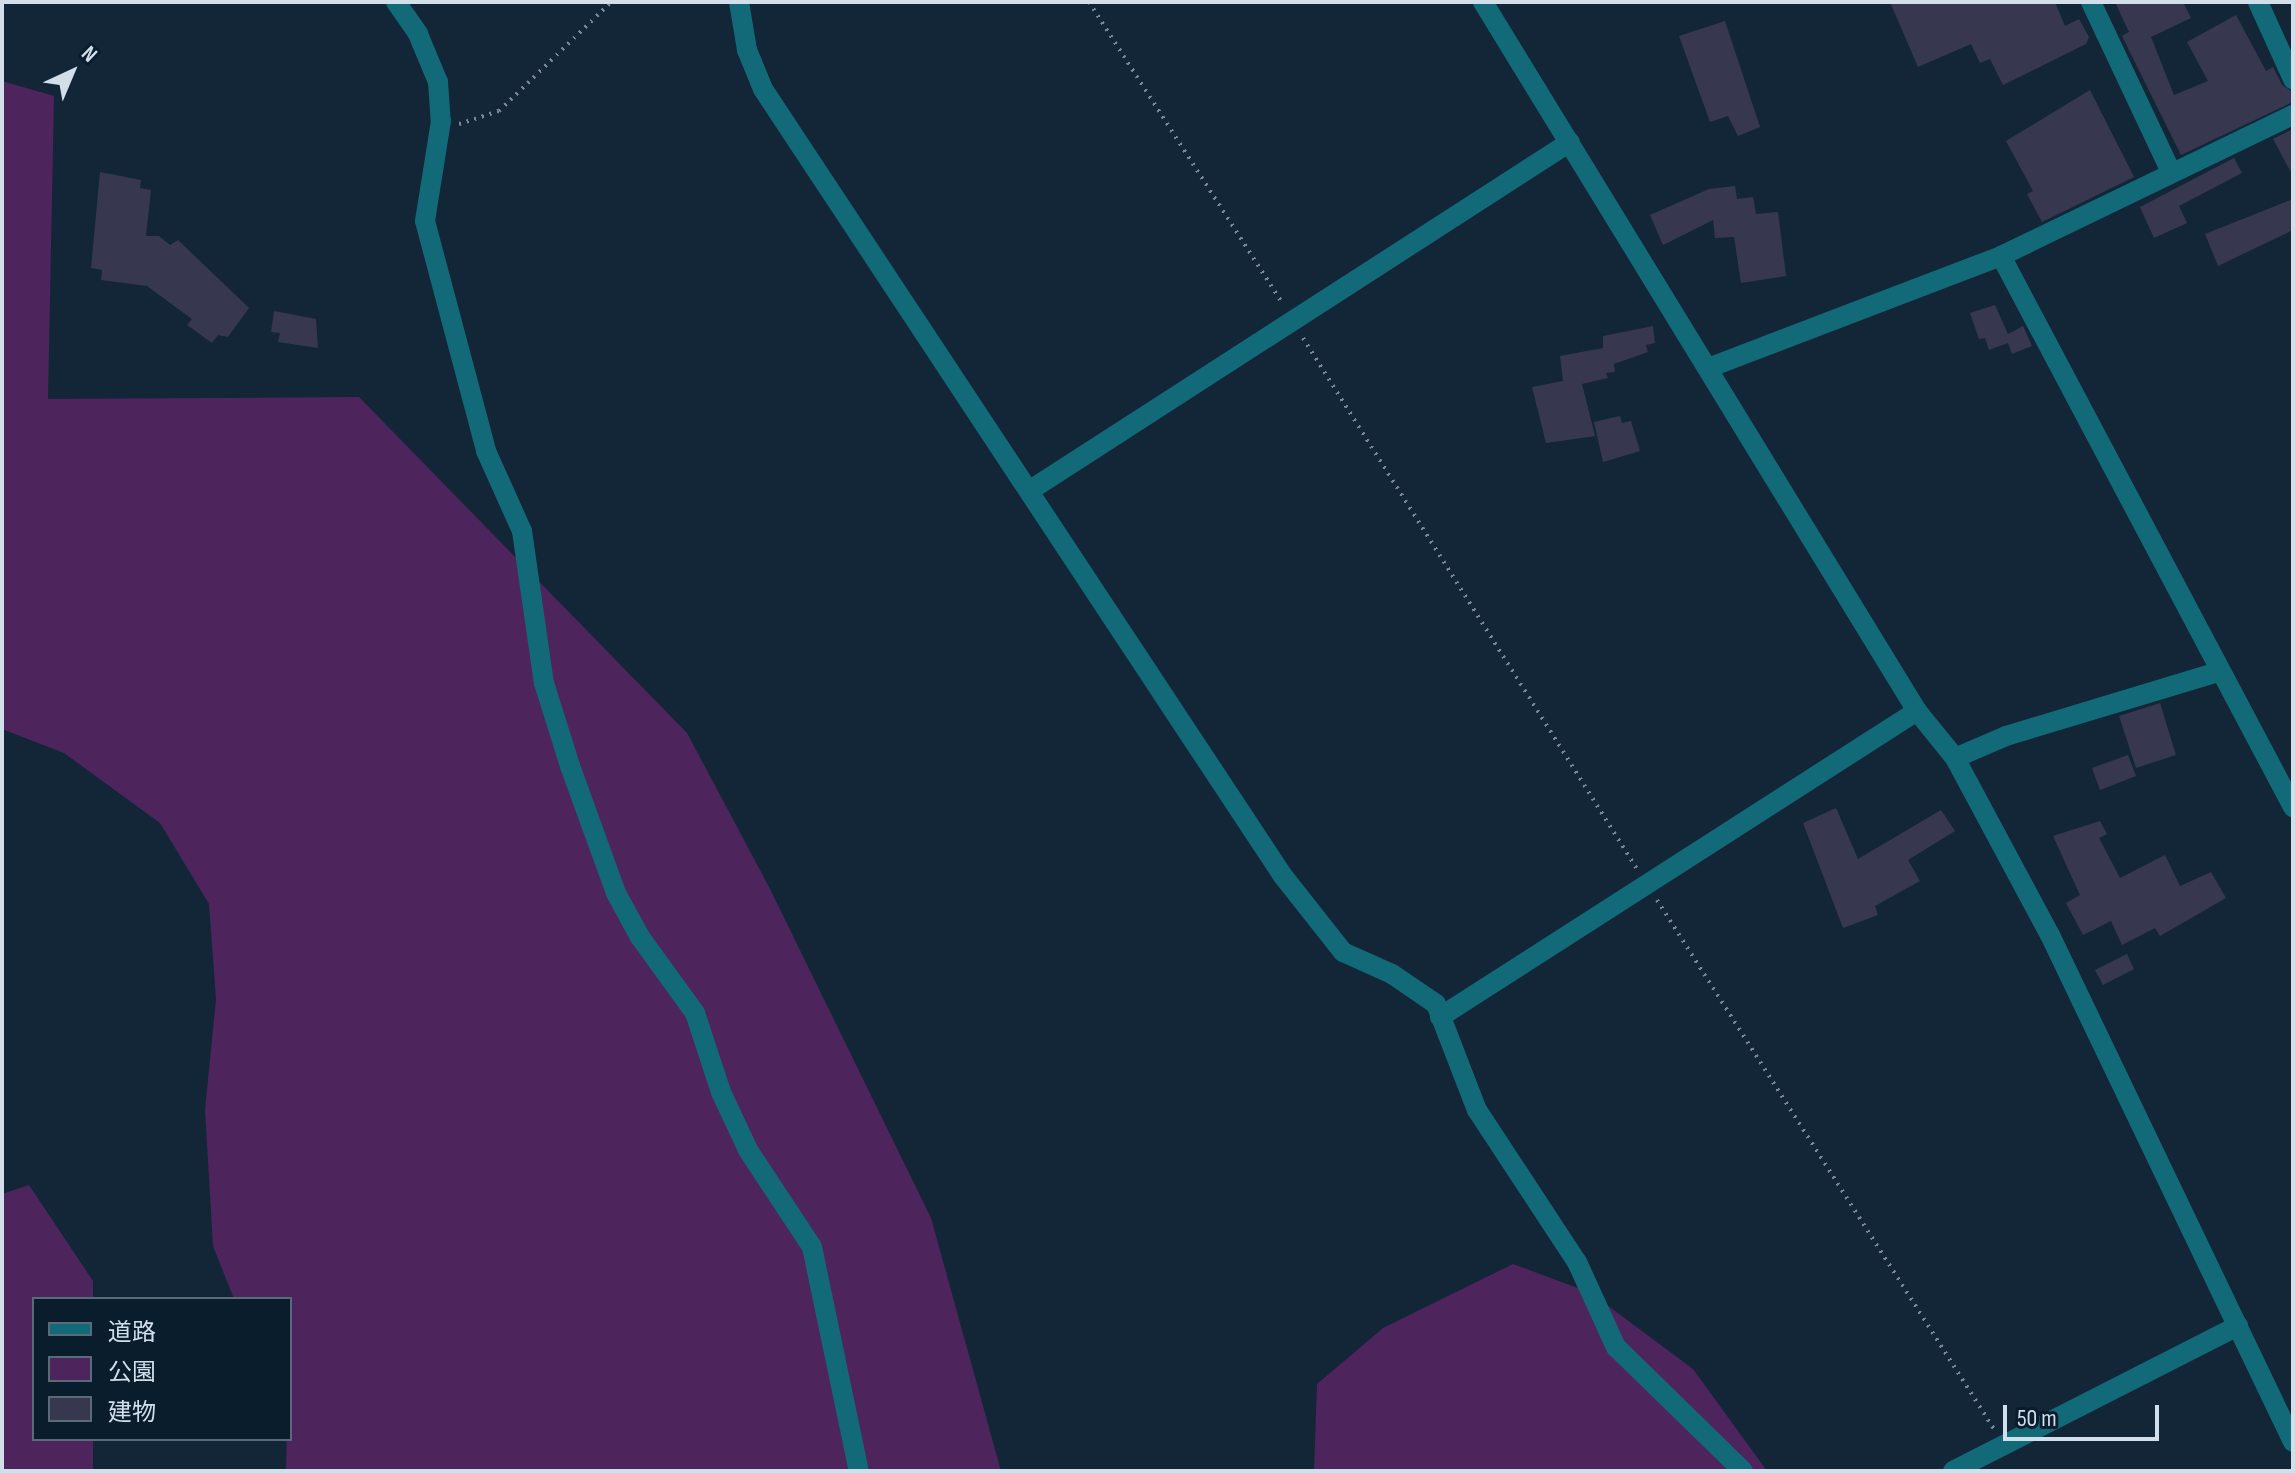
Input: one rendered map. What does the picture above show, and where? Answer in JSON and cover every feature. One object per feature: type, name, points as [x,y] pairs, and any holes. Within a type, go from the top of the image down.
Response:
[{"type":"street","points":[[396,2],[418,34],[438,82],[441,121],[425,221],[486,451],[522,531],[544,683],[565,752],[616,893],[695,1013],[721,1092],[748,1150],[812,1247],[859,1471]]},
{"type":"street","points":[[739,2],[747,50],[763,89],[1032,489],[1124,638],[1327,937],[1343,952],[1413,986],[1436,1004],[1477,1110],[1577,1262],[1616,1347],[1743,1471]]},
{"type":"street","points":[[1483,2],[1917,711],[1955,758],[2050,935],[2293,1442]]},
{"type":"street","points":[[2091,2],[2171,172]]},
{"type":"street","points":[[2258,2],[2291,72]]},
{"type":"street","points":[[1708,368],[2001,256],[2293,115]]},
{"type":"street","points":[[1032,489],[1236,362],[1291,318],[1570,142]]},
{"type":"street","points":[[2001,256],[2218,672],[2293,807]]},
{"type":"street","points":[[1955,758],[2006,736],[2218,672]]},
{"type":"street","points":[[1440,1017],[1917,711]]},
{"type":"street","points":[[1953,1471],[2238,1326]]},
{"type":"path","points":[[441,121],[465,125],[499,111],[611,2]]},
{"type":"path","points":[[1089,2],[2004,1445]]},
{"type":"green space","points":[[2,81],[54,96],[48,399],[359,397],[687,733],[769,887],[931,1218],[1001,1471],[286,1471],[287,1441],[292,1441],[292,1297],[233,1297],[213,1246],[205,1110],[216,999],[209,904],[160,823],[64,753],[2,729]]},
{"type":"green space","points":[[29,1185],[93,1281],[93,1297],[32,1297],[32,1441],[93,1441],[93,1471],[2,1471],[2,1194]]},
{"type":"green space","points":[[1513,1264],[1591,1293],[1693,1369],[1767,1471],[1314,1471],[1317,1384],[1383,1328]]},
{"type":"building","points":[[1890,2],[2055,2],[2065,26],[2079,19],[2089,37],[2086,44],[2003,85],[1990,59],[1980,63],[1971,44],[1918,67]]},
{"type":"building","points":[[2115,2],[2183,2],[2191,18],[2151,37],[2174,95],[2208,81],[2187,42],[2236,15],[2266,71],[2273,67],[2282,85],[2293,92],[2293,102],[2181,155],[2122,36],[2129,32]]},
{"type":"building","points":[[1725,21],[1760,127],[1738,136],[1728,116],[1710,122],[1679,36]]},
{"type":"building","points":[[2090,90],[2134,177],[2042,222],[2027,194],[2033,191],[2006,141]]},
{"type":"building","points":[[2293,129],[2293,176],[2273,139]]},
{"type":"building","points":[[2234,158],[2242,173],[2179,206],[2187,223],[2154,238],[2140,207]]},
{"type":"building","points":[[100,172],[141,180],[140,188],[151,190],[146,236],[159,236],[170,245],[178,240],[249,308],[228,337],[218,335],[212,343],[187,325],[192,319],[147,286],[101,280],[102,270],[91,268]]},
{"type":"building","points":[[1735,186],[1737,199],[1753,197],[1756,214],[1778,212],[1786,276],[1741,283],[1734,237],[1715,238],[1713,220],[1663,245],[1650,215],[1709,189]]},
{"type":"building","points":[[2293,199],[2293,230],[2218,266],[2205,234]]},
{"type":"building","points":[[1995,305],[2008,334],[2023,326],[2032,346],[2012,354],[2008,343],[1989,350],[1985,338],[1979,339],[1970,313]]},
{"type":"building","points":[[274,311],[316,319],[318,348],[278,342],[280,333],[271,332]]},
{"type":"building","points":[[1653,326],[1655,343],[1646,345],[1648,352],[1614,364],[1615,372],[1606,373],[1608,378],[1582,384],[1595,436],[1546,443],[1532,387],[1563,381],[1560,356],[1603,348],[1603,336]]},
{"type":"building","points":[[1620,416],[1622,423],[1631,421],[1640,451],[1603,462],[1594,422]]},
{"type":"building","points":[[2160,703],[2176,755],[2136,768],[2119,716]]},
{"type":"building","points":[[2128,755],[2136,776],[2100,790],[2092,768]]},
{"type":"building","points":[[1836,808],[1858,859],[1941,810],[1955,831],[1908,860],[1920,881],[1875,906],[1878,915],[1843,928],[1803,823]]},
{"type":"building","points":[[2100,821],[2107,834],[2099,838],[2120,878],[2165,855],[2180,886],[2211,872],[2226,898],[2160,936],[2155,928],[2122,945],[2111,921],[2083,935],[2066,903],[2080,895],[2053,836]]},
{"type":"building","points":[[2127,954],[2134,969],[2103,985],[2095,970]]}]
